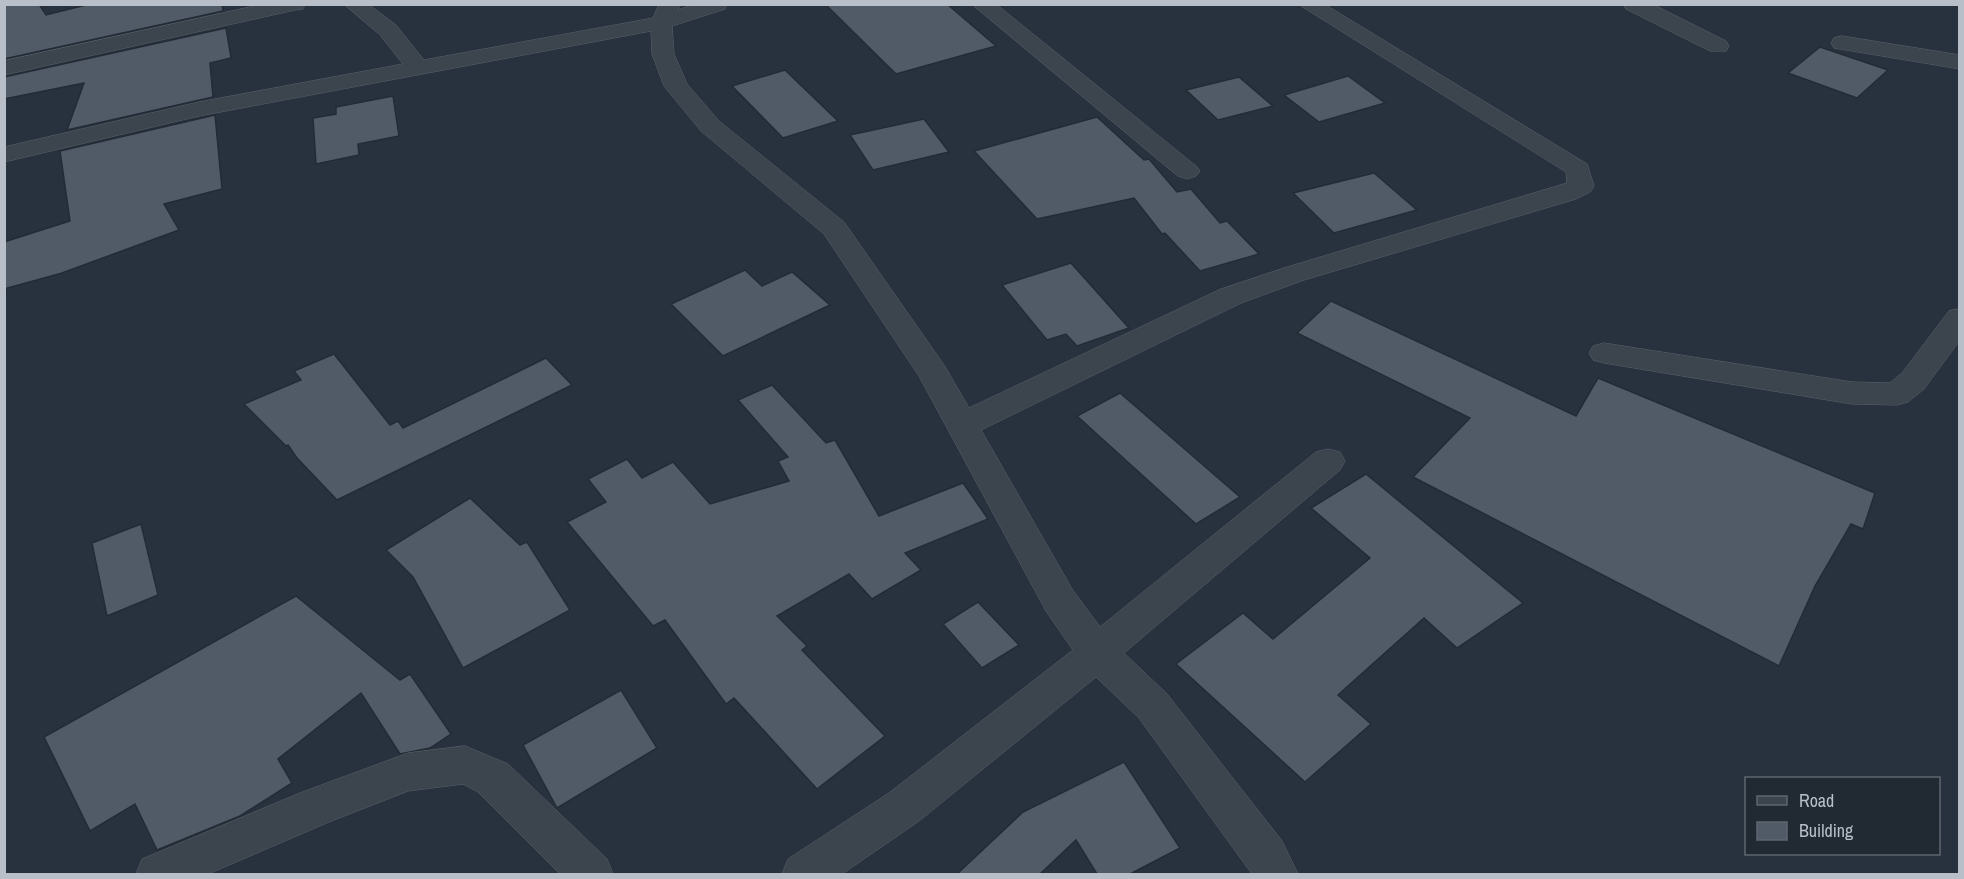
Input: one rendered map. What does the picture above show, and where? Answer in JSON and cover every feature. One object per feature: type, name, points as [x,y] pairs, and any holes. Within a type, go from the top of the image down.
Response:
[{"type":"street","points":[[4,68],[295,4]]},
{"type":"street","points":[[354,4],[388,30],[418,68]]},
{"type":"street","points":[[4,155],[199,109],[418,68],[717,4]]},
{"type":"street","points":[[982,4],[1187,171]]},
{"type":"street","points":[[962,425],[1231,296],[1294,274],[1567,193],[1581,186],[1578,170],[1308,4]]},
{"type":"street","points":[[1634,4],[1718,46]]},
{"type":"street","points":[[666,14],[663,54],[676,86],[711,126],[834,228],[933,373],[1059,600],[1097,653],[1153,706],[1266,856],[1275,874]]},
{"type":"street","points":[[1842,44],[1959,62]]},
{"type":"street","points":[[1604,353],[1852,393],[1898,394],[1913,381],[1959,318]]},
{"type":"street","points":[[804,874],[904,807],[1097,653],[1328,461]]},
{"type":"street","points":[[158,874],[315,807],[408,772],[465,765],[493,778],[591,874]]},
{"type":"building","points":[[4,4],[39,4],[46,15],[90,4],[222,4],[223,11],[4,59]]},
{"type":"building","points":[[825,4],[947,4],[996,46],[896,74]]},
{"type":"building","points":[[226,28],[231,58],[210,63],[213,97],[67,130],[84,83],[4,99],[4,77]]},
{"type":"building","points":[[1820,47],[1888,70],[1857,98],[1788,73]]},
{"type":"building","points":[[785,70],[838,121],[783,138],[732,86]]},
{"type":"building","points":[[1348,76],[1385,103],[1319,122],[1284,95]]},
{"type":"building","points":[[1239,77],[1273,106],[1218,120],[1186,90]]},
{"type":"building","points":[[393,96],[399,136],[358,144],[359,155],[316,164],[313,118],[336,114],[336,107]]},
{"type":"building","points":[[215,115],[222,189],[164,204],[179,230],[62,273],[4,289],[4,242],[70,221],[60,151]]},
{"type":"building","points":[[1097,117],[1144,160],[1149,159],[1177,192],[1191,189],[1220,223],[1227,221],[1259,254],[1200,271],[1165,233],[1162,234],[1134,198],[1037,219],[974,151]]},
{"type":"building","points":[[924,119],[949,152],[873,170],[850,135]]},
{"type":"building","points":[[1374,173],[1417,210],[1334,233],[1293,193]]},
{"type":"building","points":[[1071,263],[1129,328],[1077,346],[1066,334],[1047,340],[1002,285]]},
{"type":"building","points":[[745,270],[762,286],[792,272],[830,305],[723,356],[671,304]]},
{"type":"building","points":[[1331,301],[1576,416],[1598,378],[1875,493],[1863,529],[1851,524],[1815,586],[1779,666],[1413,477],[1470,418],[1297,333]]},
{"type":"building","points":[[334,354],[390,425],[398,421],[403,428],[546,358],[572,385],[337,500],[297,458],[288,445],[286,446],[244,404],[301,380],[294,371]]},
{"type":"building","points":[[772,385],[826,443],[835,440],[879,516],[963,483],[988,519],[905,553],[921,570],[872,599],[849,574],[777,616],[807,646],[802,650],[885,736],[817,789],[734,698],[726,704],[665,620],[653,626],[567,522],[606,502],[588,479],[627,459],[642,478],[673,462],[710,504],[789,481],[778,461],[788,457],[738,400]]},
{"type":"building","points":[[1120,393],[1240,497],[1196,524],[1077,416]]},
{"type":"building","points":[[1366,474],[1523,603],[1457,648],[1424,618],[1338,695],[1371,724],[1305,782],[1176,664],[1243,613],[1273,639],[1370,558],[1311,508]]},
{"type":"building","points":[[470,498],[520,545],[527,542],[570,610],[463,668],[413,577],[386,550]]},
{"type":"building","points":[[141,524],[158,595],[107,616],[92,543]]},
{"type":"building","points":[[296,596],[400,680],[410,674],[451,734],[430,748],[400,754],[361,693],[278,759],[292,783],[240,816],[157,850],[135,804],[90,831],[44,737]]},
{"type":"building","points":[[978,602],[1019,645],[982,668],[943,624]]},
{"type":"building","points":[[621,690],[657,748],[557,808],[523,745]]},
{"type":"building","points":[[1124,762],[1180,848],[1130,874],[1097,874],[1076,840],[1040,874],[957,874],[1023,812]]}]
